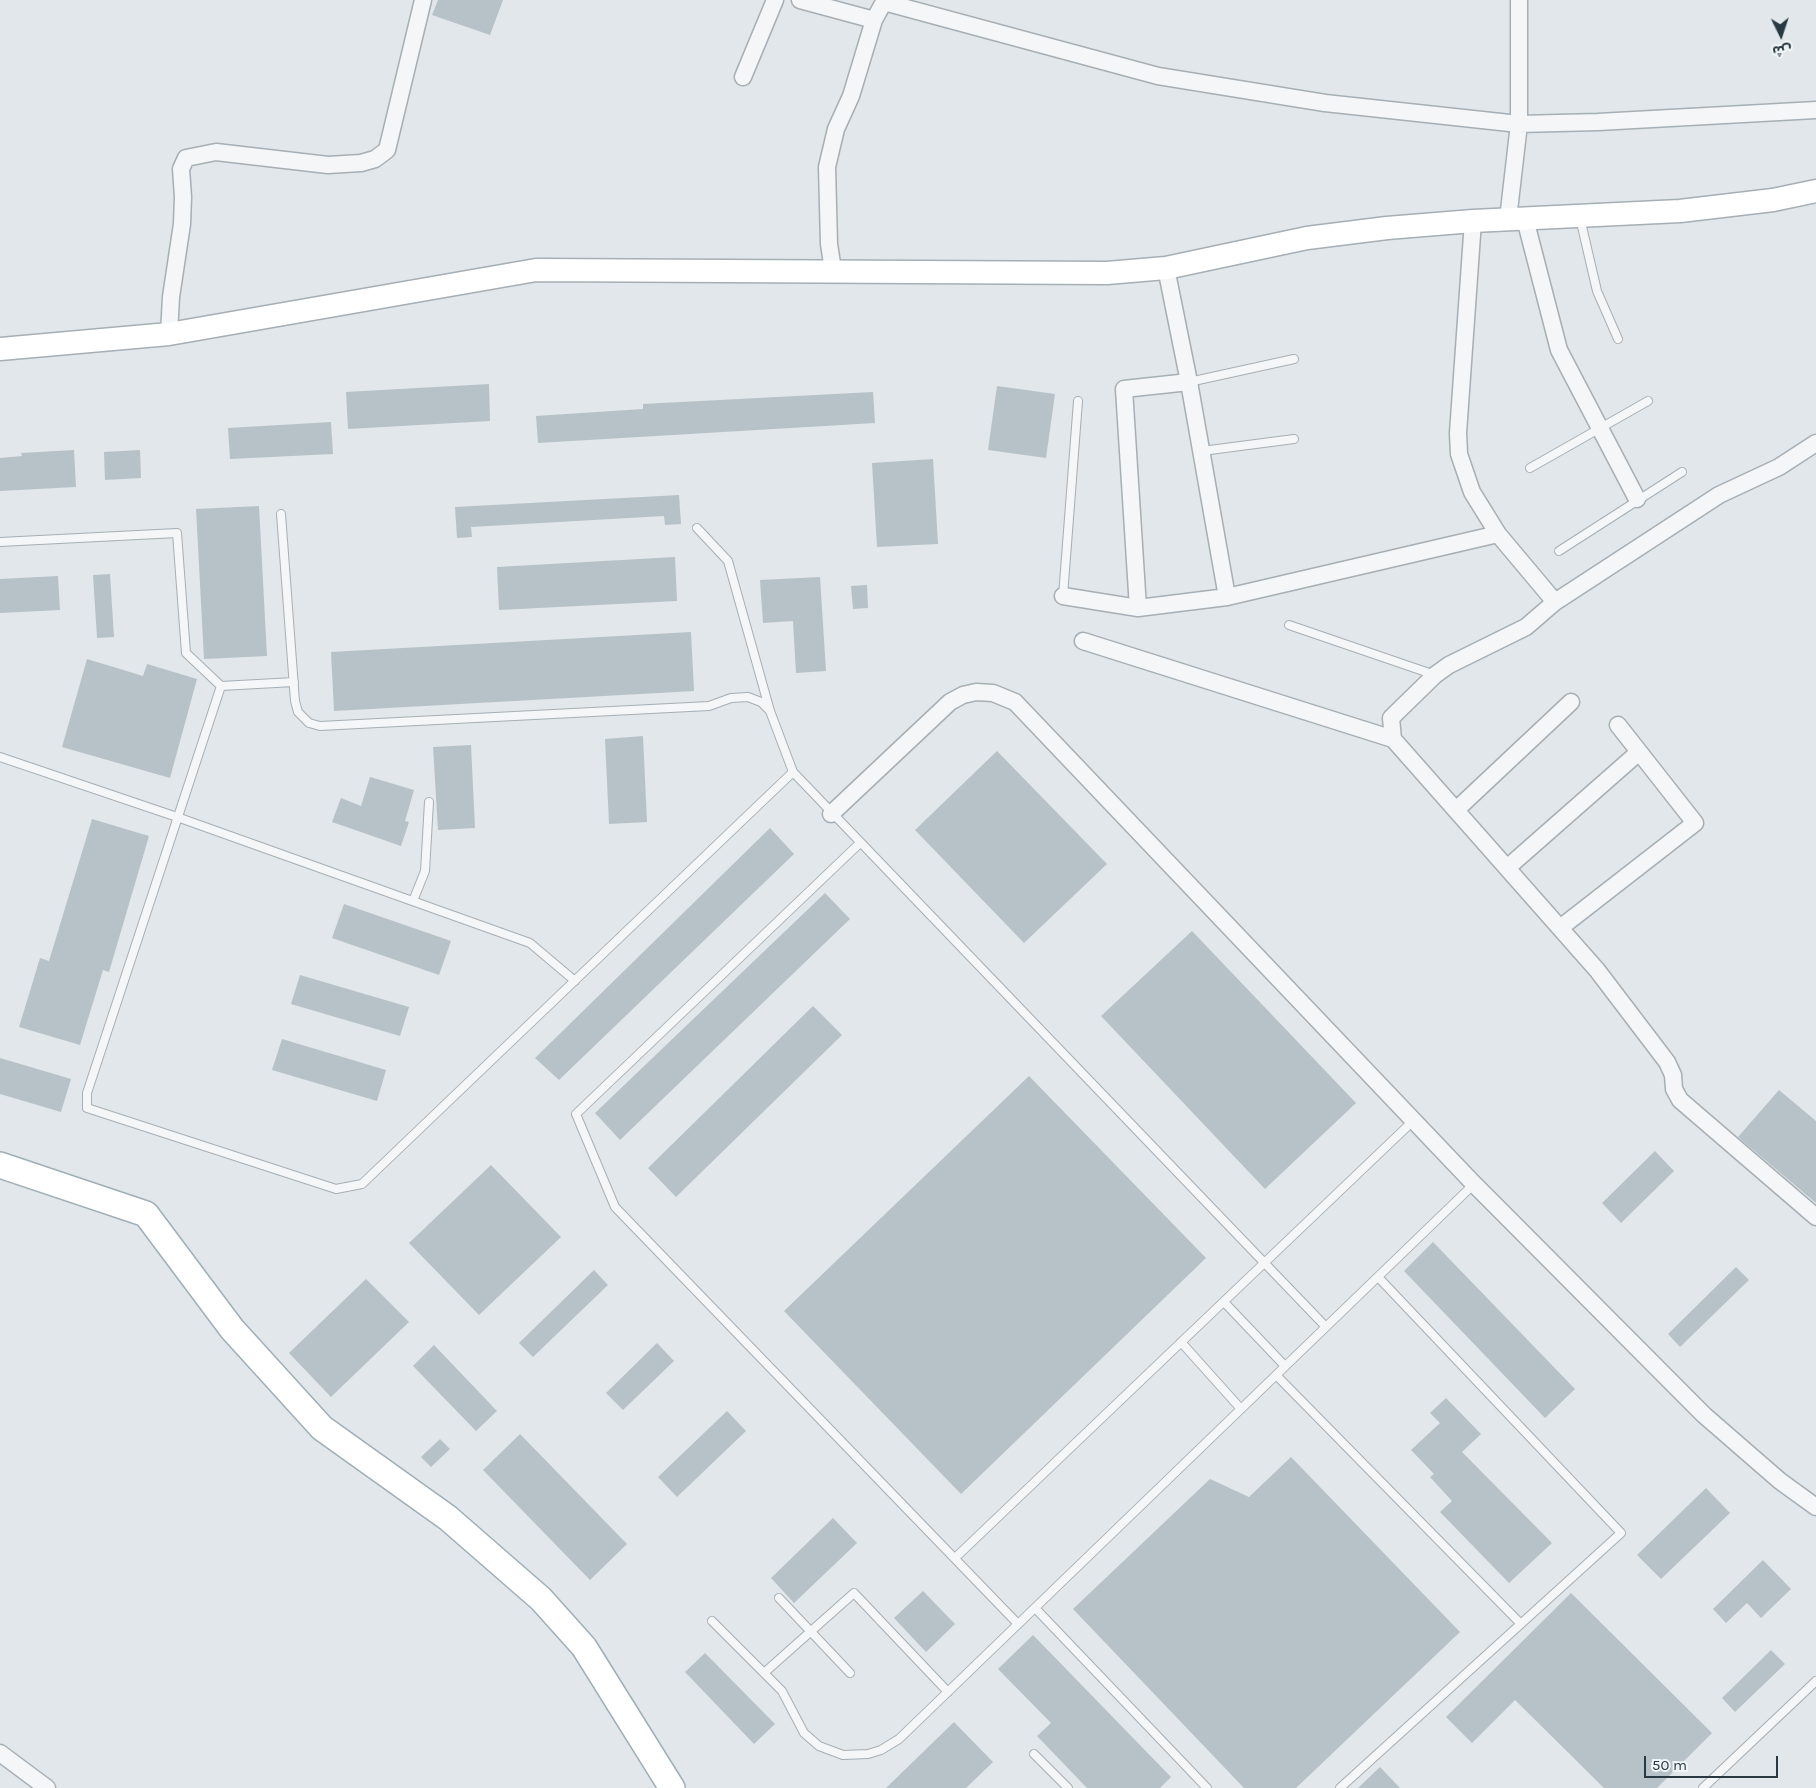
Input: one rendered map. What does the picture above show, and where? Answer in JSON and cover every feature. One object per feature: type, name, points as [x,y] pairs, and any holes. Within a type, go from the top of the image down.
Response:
[{"type":"main road","points":[[0,348],[169,334],[536,270],[833,270],[1107,273],[1166,268],[1308,238],[1387,228],[1472,221],[1680,211],[1773,200],[1816,192]]},
{"type":"main road","points":[[0,1165],[146,1214],[232,1329],[322,1428],[448,1518],[541,1599],[584,1647],[672,1788]]},
{"type":"street","points":[[169,334],[171,297],[182,224],[181,169],[186,158],[216,152],[328,165],[361,163],[375,159],[387,150],[423,0]]},
{"type":"street","points":[[743,77],[775,0]]},
{"type":"street","points":[[800,0],[874,20]]},
{"type":"street","points":[[1519,0],[1519,124],[1516,219],[1559,350],[1637,499]]},
{"type":"street","points":[[833,270],[829,244],[827,167],[836,129],[851,96],[874,20],[885,1],[1158,76],[1325,103],[1519,124],[1598,122],[1816,110]]},
{"type":"street","points":[[1472,221],[1458,433],[1459,454],[1472,492],[1498,534],[1555,602]]},
{"type":"street","points":[[1166,268],[1202,451],[1227,597]]},
{"type":"street","points":[[1138,608],[1124,389],[1189,382]]},
{"type":"street","points":[[1393,739],[1391,718],[1449,664],[1526,627],[1555,602],[1719,494],[1779,467],[1816,443]]},
{"type":"street","points":[[1063,596],[1138,608],[1227,597],[1498,534]]},
{"type":"street","points":[[1084,641],[1393,739],[1597,970],[1667,1062],[1680,1100],[1816,1217]]},
{"type":"street","points":[[831,814],[950,702],[963,695],[976,692],[993,692],[1006,697],[1022,710],[1474,1184],[1704,1415],[1780,1481],[1816,1507]]},
{"type":"street","points":[[1456,810],[1571,702]]},
{"type":"street","points":[[1560,928],[1695,823],[1618,725]]},
{"type":"street","points":[[1507,868],[1639,752]]},
{"type":"street","points":[[0,1753],[48,1788]]},
{"type":"lane","points":[[1580,216],[1597,291],[1618,339]]},
{"type":"lane","points":[[1189,382],[1294,359]]},
{"type":"lane","points":[[1530,468],[1648,401]]},
{"type":"lane","points":[[1063,596],[1078,402]]},
{"type":"lane","points":[[1202,451],[1294,439]]},
{"type":"lane","points":[[1559,551],[1637,499],[1682,472]]},
{"type":"lane","points":[[281,514],[298,712],[309,723],[320,726],[709,706],[731,698],[748,697],[761,702],[770,712]]},
{"type":"lane","points":[[697,528],[728,561],[770,712],[793,772],[831,814],[1326,1327]]},
{"type":"lane","points":[[0,542],[178,533],[186,652],[221,686],[294,682]]},
{"type":"lane","points":[[1289,625],[1435,675]]},
{"type":"lane","points":[[221,686],[87,1093],[87,1108],[336,1189],[362,1184],[793,772]]},
{"type":"lane","points":[[0,758],[177,817],[530,942],[574,981]]},
{"type":"lane","points":[[413,901],[425,871],[429,802]]},
{"type":"lane","points":[[860,843],[576,1114],[615,1207],[1018,1624]]},
{"type":"lane","points":[[955,1558],[1413,1121]]},
{"type":"lane","points":[[712,1621],[782,1691],[804,1732],[820,1746],[843,1754],[868,1754],[881,1750],[900,1739],[1474,1184]]},
{"type":"lane","points":[[1340,1788],[1621,1533],[1378,1277]]},
{"type":"lane","points":[[1224,1302],[1285,1366]]},
{"type":"lane","points":[[1181,1342],[1241,1409]]},
{"type":"lane","points":[[1276,1375],[1521,1624]]},
{"type":"lane","points":[[764,1673],[854,1592],[948,1692]]},
{"type":"lane","points":[[779,1598],[850,1673]]},
{"type":"lane","points":[[1035,1608],[1206,1788]]},
{"type":"lane","points":[[1703,1788],[1816,1681]]},
{"type":"lane","points":[[1034,1754],[1068,1788]]},
{"type":"building","points":[[438,0],[503,0],[490,35],[432,15]]},
{"type":"building","points":[[489,384],[490,421],[348,429],[346,392]]},
{"type":"building","points":[[997,386],[1055,394],[1046,458],[988,450]]},
{"type":"building","points":[[873,392],[875,423],[538,443],[536,416],[643,409],[643,404]]},
{"type":"building","points":[[331,422],[333,454],[230,459],[228,428]]},
{"type":"building","points":[[74,450],[76,487],[0,491],[0,458],[22,456],[21,453]]},
{"type":"building","points":[[140,450],[141,478],[105,480],[104,452]]},
{"type":"building","points":[[933,459],[938,544],[877,547],[872,463]]},
{"type":"building","points":[[679,495],[681,524],[665,525],[664,516],[471,527],[472,537],[457,538],[455,507]]},
{"type":"building","points":[[259,506],[267,656],[204,659],[196,509]]},
{"type":"building","points":[[675,557],[677,601],[499,610],[497,567]]},
{"type":"building","points":[[110,574],[114,637],[97,638],[93,575]]},
{"type":"building","points":[[58,576],[60,610],[0,613],[0,579]]},
{"type":"building","points":[[820,577],[826,671],[796,673],[793,621],[763,623],[760,580]]},
{"type":"building","points":[[867,585],[868,608],[853,609],[851,586]]},
{"type":"building","points":[[691,632],[694,691],[334,711],[331,652]]},
{"type":"building","points":[[87,659],[143,676],[147,664],[197,679],[170,778],[62,747]]},
{"type":"building","points":[[643,736],[647,822],[609,824],[605,739]]},
{"type":"building","points":[[471,745],[475,828],[438,830],[433,747]]},
{"type":"building","points":[[997,751],[1107,864],[1024,943],[915,830]]},
{"type":"building","points":[[370,777],[414,790],[405,821],[409,822],[401,846],[332,822],[341,798],[361,806]]},
{"type":"building","points":[[92,819],[149,836],[109,972],[103,970],[80,1045],[19,1027],[40,958],[49,961]]},
{"type":"building","points":[[770,828],[794,854],[559,1080],[535,1058]]},
{"type":"building","points":[[825,893],[850,919],[620,1140],[595,1113]]},
{"type":"building","points":[[344,904],[451,941],[439,975],[332,938]]},
{"type":"building","points":[[1192,931],[1356,1103],[1265,1189],[1101,1016]]},
{"type":"building","points":[[300,975],[409,1007],[400,1036],[291,1004]]},
{"type":"building","points":[[813,1006],[842,1035],[676,1197],[648,1168]]},
{"type":"building","points":[[282,1039],[386,1070],[377,1101],[272,1070]]},
{"type":"building","points":[[0,1058],[71,1079],[61,1112],[0,1094]]},
{"type":"building","points":[[1029,1076],[1206,1258],[961,1494],[784,1311]]},
{"type":"building","points":[[1779,1090],[1816,1121],[1816,1203],[1738,1137]]},
{"type":"building","points":[[1655,1151],[1674,1171],[1621,1223],[1602,1203]]},
{"type":"building","points":[[491,1165],[561,1237],[479,1315],[409,1243]]},
{"type":"building","points":[[1433,1242],[1575,1389],[1545,1418],[1404,1271]]},
{"type":"building","points":[[1736,1267],[1749,1280],[1680,1347],[1668,1334]]},
{"type":"building","points":[[594,1270],[608,1285],[533,1357],[519,1343]]},
{"type":"building","points":[[366,1279],[409,1322],[331,1397],[289,1353]]},
{"type":"building","points":[[657,1343],[674,1361],[623,1410],[606,1393]]},
{"type":"building","points":[[434,1345],[497,1411],[476,1431],[413,1366]]},
{"type":"building","points":[[1446,1398],[1481,1434],[1462,1452],[1552,1543],[1509,1583],[1440,1512],[1452,1501],[1430,1477],[1434,1474],[1411,1450],[1440,1423],[1430,1413]]},
{"type":"building","points":[[727,1411],[746,1431],[677,1497],[658,1477]]},
{"type":"building","points":[[520,1434],[627,1544],[590,1580],[483,1470]]},
{"type":"building","points":[[440,1439],[450,1449],[431,1467],[421,1457]]},
{"type":"building","points":[[1291,1457],[1460,1632],[1296,1788],[1244,1788],[1073,1609],[1210,1479],[1249,1497]]},
{"type":"building","points":[[1706,1488],[1730,1513],[1661,1579],[1637,1555]]},
{"type":"building","points":[[833,1518],[857,1543],[794,1603],[771,1578]]},
{"type":"building","points":[[1763,1560],[1791,1589],[1761,1618],[1747,1603],[1726,1623],[1713,1609]]},
{"type":"building","points":[[923,1591],[955,1624],[926,1652],[894,1618]]},
{"type":"building","points":[[1571,1593],[1712,1733],[1657,1788],[1604,1788],[1515,1700],[1472,1743],[1446,1717]]},
{"type":"building","points":[[1033,1635],[1171,1777],[1160,1788],[1087,1788],[1037,1736],[1051,1723],[998,1669]]},
{"type":"building","points":[[1771,1650],[1785,1664],[1735,1712],[1722,1698]]},
{"type":"building","points":[[705,1653],[775,1724],[754,1744],[685,1672]]},
{"type":"building","points":[[954,1722],[993,1762],[966,1788],[886,1788]]},
{"type":"building","points":[[1380,1767],[1400,1788],[1358,1788]]}]
